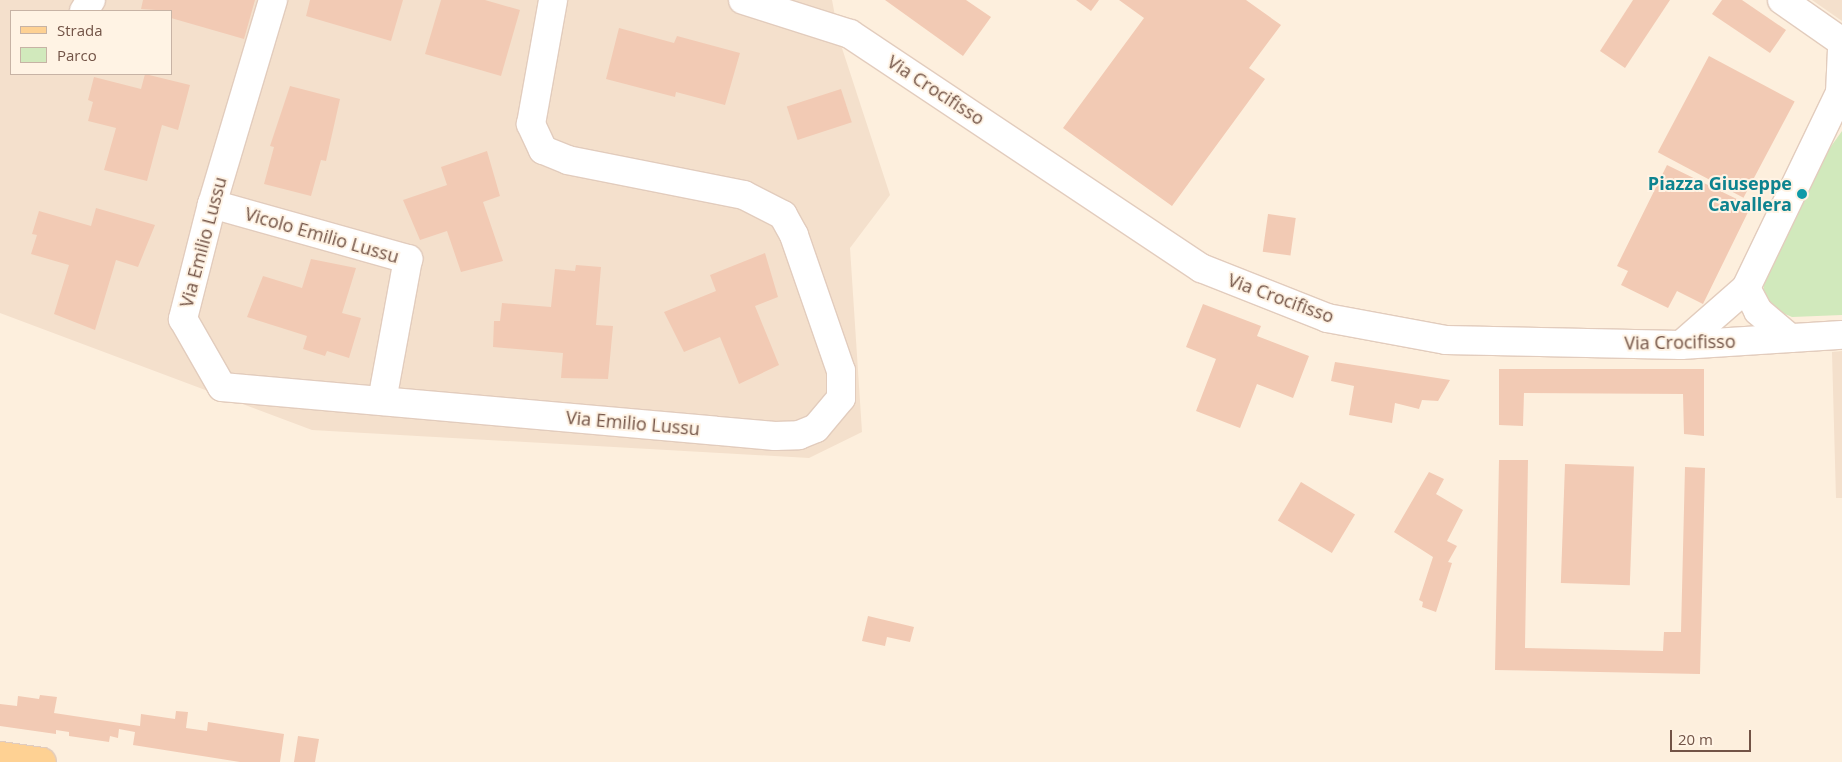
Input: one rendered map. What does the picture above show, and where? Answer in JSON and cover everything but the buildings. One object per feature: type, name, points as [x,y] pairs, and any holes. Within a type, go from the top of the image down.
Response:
[{"type":"main road","points":[[0,756],[42,762]]},
{"type":"street","name":"Via Emilio Lussu","points":[[273,0],[212,204],[183,319],[222,387],[775,436],[799,435],[816,428],[841,398],[841,371],[794,235],[783,216],[744,195],[568,160],[543,150],[531,124],[553,0]]},
{"type":"street","name":"Via Crocifisso","points":[[743,0],[850,34],[1201,268],[1327,318],[1446,340],[1681,344],[1842,335]]},
{"type":"street","points":[[1782,0],[1842,42]]},
{"type":"street","points":[[1681,344],[1746,288],[1835,112],[1840,93],[1842,48]]},
{"type":"street","name":"Vicolo Emilio Lussu","points":[[212,204],[408,259],[382,401]]},
{"type":"street","points":[[1746,288],[1758,311],[1790,338]]},
{"type":"shaded area","points":[[0,0],[832,0],[840,42],[890,195],[850,248],[862,432],[809,458],[312,430],[0,313]]},
{"type":"shaded area","points":[[1812,0],[1842,0],[1842,21]]},
{"type":"shaded area","points":[[1842,351],[1842,498],[1836,498],[1832,352]]},
{"type":"green space","points":[[1842,131],[1842,315],[1792,317],[1773,309],[1763,292],[1766,272],[1817,166]]},
{"type":"place","name":"Piazza Giuseppe Cavallera","points":[[1802,194]]}]
